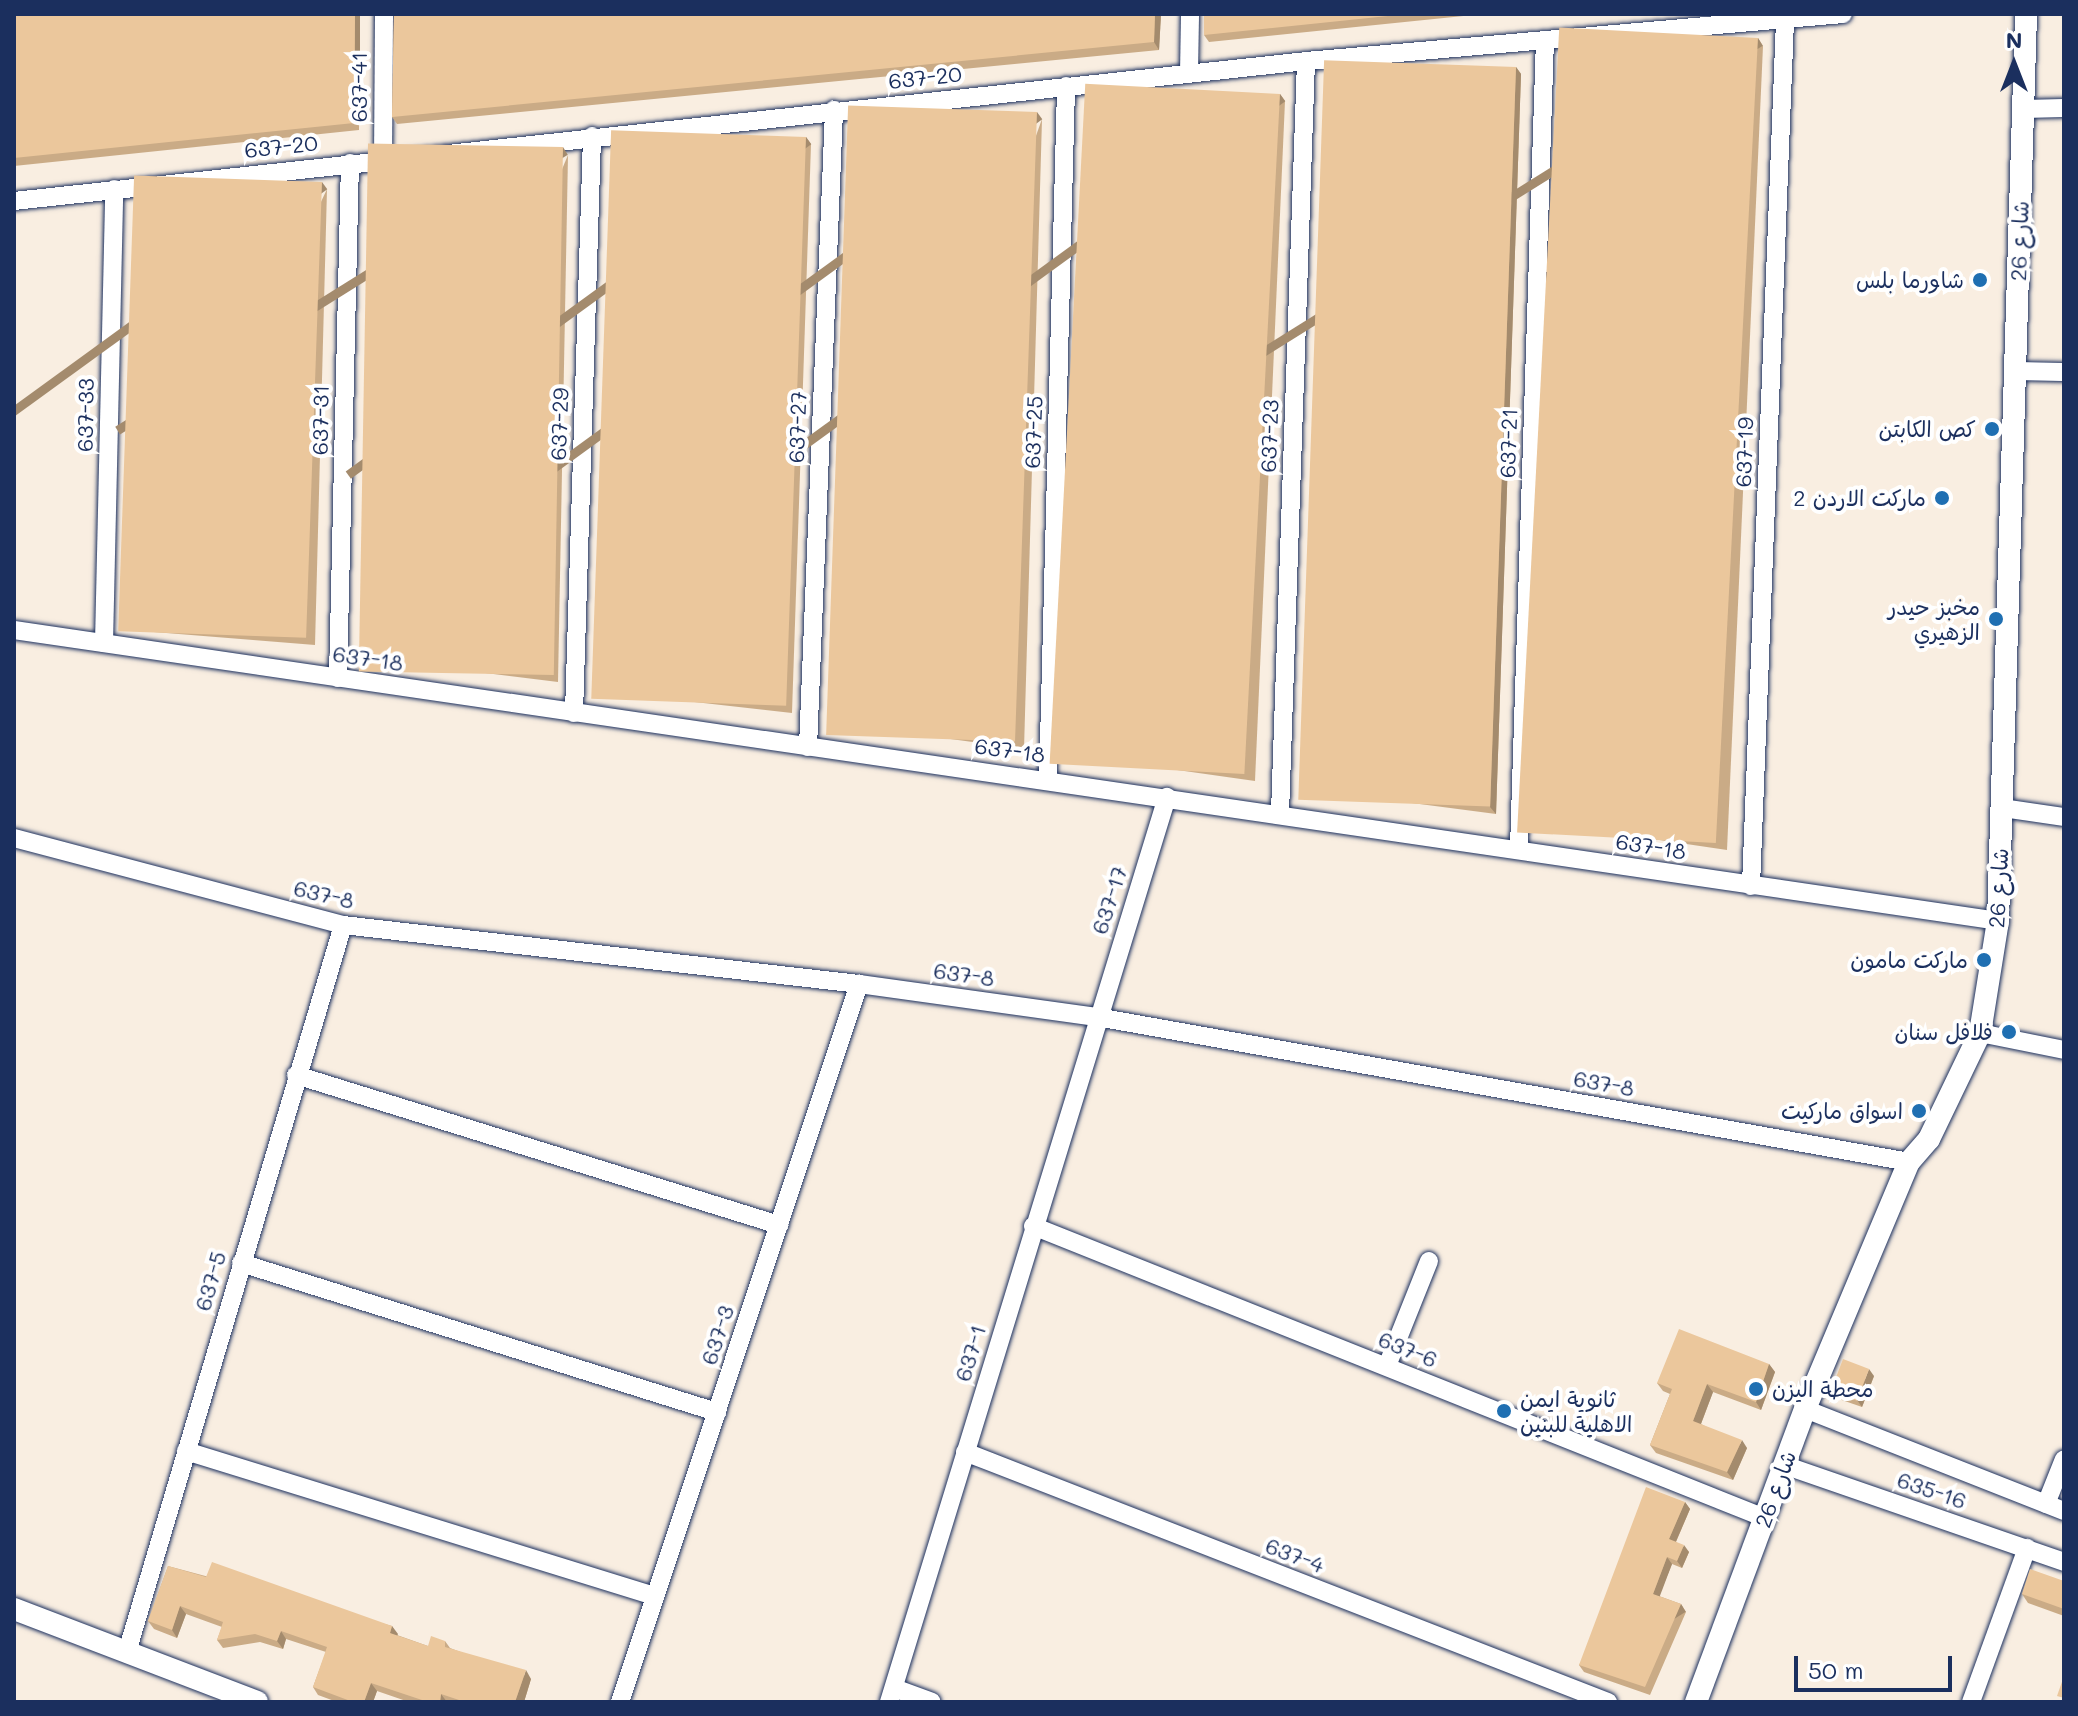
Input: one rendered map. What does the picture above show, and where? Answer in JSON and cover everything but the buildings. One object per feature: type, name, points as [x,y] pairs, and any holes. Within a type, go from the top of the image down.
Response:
[{"type":"street","name":"637-41","points":[[383,160],[384,14]]},
{"type":"street","points":[[1189,73],[1190,14]]},
{"type":"street","name":"637-20","points":[[14,201],[1306,61],[1843,14]]},
{"type":"street","name":"شارع 26","points":[[1696,1702],[1805,1409],[1909,1162],[1929,1139],[1980,1033],[1998,921],[2026,14]]},
{"type":"street","name":"637-19","points":[[1751,886],[1785,19]]},
{"type":"street","name":"637-21","points":[[1519,848],[1545,40]]},
{"type":"street","name":"637-23","points":[[1280,813],[1306,61]]},
{"type":"street","name":"637-25","points":[[1048,780],[1066,86]]},
{"type":"street","points":[[2023,109],[2064,108]]},
{"type":"street","name":"637-27","points":[[808,747],[834,110]]},
{"type":"street","name":"637-29","points":[[574,713],[592,136]]},
{"type":"street","name":"637-31","points":[[338,678],[350,163]]},
{"type":"street","name":"637-33","points":[[104,643],[114,189]]},
{"type":"street","points":[[2015,371],[2064,372]]},
{"type":"street","name":"637-18","points":[[14,630],[1519,848],[1751,886],[1998,921]]},
{"type":"street","name":"637-17","points":[[1097,1017],[1167,797]]},
{"type":"street","points":[[2002,808],[2064,817]]},
{"type":"street","name":"637-8","points":[[14,838],[343,925],[859,984],[1097,1017],[1909,1162]]},
{"type":"street","name":"637-5","points":[[127,1652],[343,925]]},
{"type":"street","name":"637-3","points":[[620,1702],[859,984]]},
{"type":"street","name":"637-1","points":[[892,1695],[1097,1017]]},
{"type":"street","points":[[1980,1033],[2064,1050]]},
{"type":"street","points":[[296,1075],[779,1225]]},
{"type":"street","name":"637-6","points":[[1033,1226],[1765,1518]]},
{"type":"street","points":[[1387,1366],[1429,1261]]},
{"type":"street","points":[[241,1263],[717,1412]]},
{"type":"street","name":"635-16","points":[[1805,1409],[2055,1508]]},
{"type":"street","points":[[186,1451],[655,1596]]},
{"type":"street","name":"637-4","points":[[965,1452],[1608,1702]]},
{"type":"street","points":[[2055,1508],[2064,1459]]},
{"type":"street","name":"635-16","points":[[1784,1465],[2064,1562]]},
{"type":"street","points":[[1971,1702],[2027,1548]]},
{"type":"street","points":[[14,1609],[257,1702]]},
{"type":"street","points":[[892,1695],[932,1702]]},
{"type":"place","name":"شاورما بلس","points":[[1980,280]]},
{"type":"place","name":"كص الكابتن","points":[[1992,429]]},
{"type":"place","name":"ماركت الاردن 2","points":[[1942,498]]},
{"type":"place","name":"مخبز حيدر الزهيري","points":[[1996,619]]},
{"type":"place","name":"ماركت مامون","points":[[1984,960]]},
{"type":"place","name":"فلافل سنان","points":[[2009,1032]]},
{"type":"place","name":"اسواق ماركيت","points":[[1919,1111]]},
{"type":"place","name":"محطة اليزن","points":[[1756,1389]]},
{"type":"place","name":"ثانوية ايمن الاهلية للبنين","points":[[1504,1411]]}]
